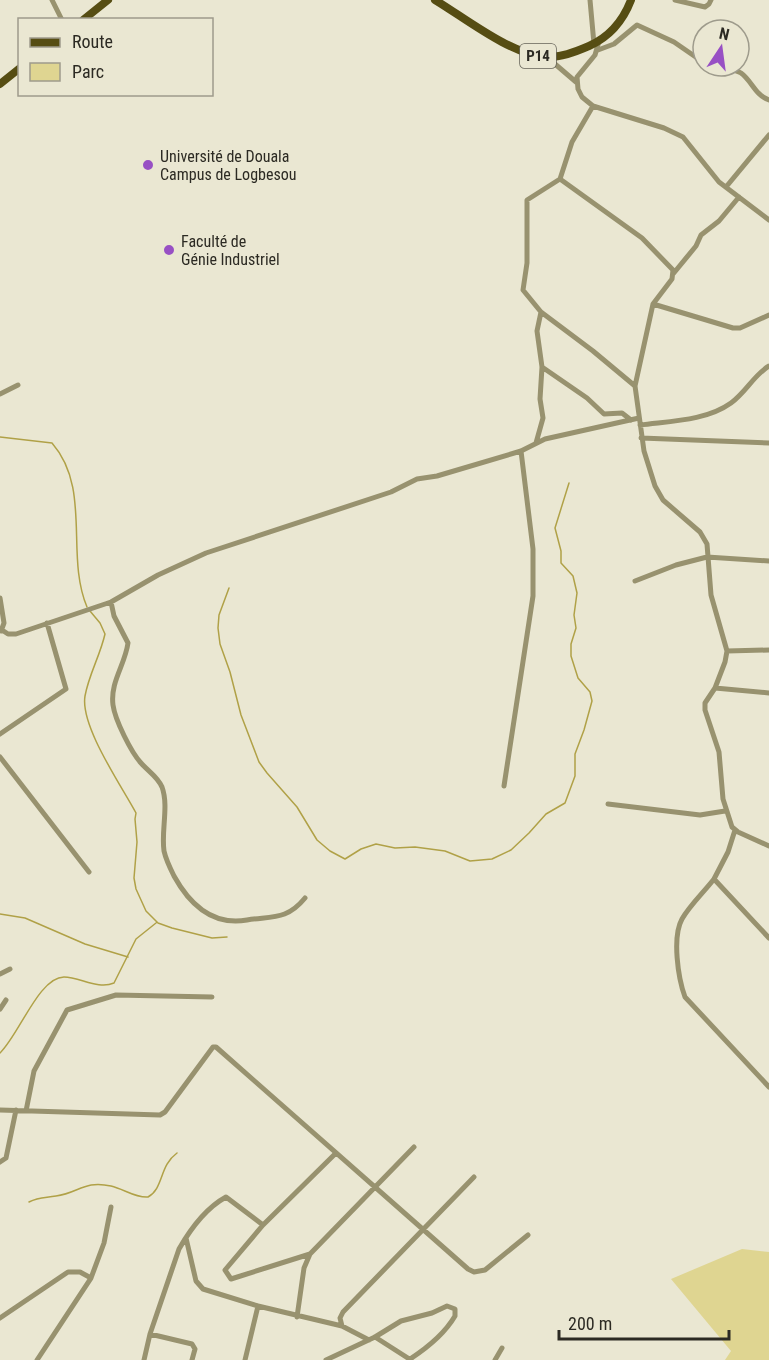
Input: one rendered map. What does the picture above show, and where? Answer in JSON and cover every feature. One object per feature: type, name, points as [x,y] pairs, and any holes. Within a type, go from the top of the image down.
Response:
[{"type":"main road","points":[[85,18],[108,0]]},
{"type":"main road","name":"P14","points":[[435,0],[519,50],[547,57],[569,54],[597,45],[623,17],[631,0]]},
{"type":"main road","points":[[0,84],[18,70]]},
{"type":"street","points":[[52,0],[61,18]]},
{"type":"street","points":[[576,82],[597,45],[590,0]]},
{"type":"street","points":[[675,0],[705,7],[711,0]]},
{"type":"street","points":[[597,45],[614,44],[637,25],[674,42],[691,54]]},
{"type":"street","points":[[547,57],[576,82],[582,96],[592,106],[664,128],[683,137],[708,170],[769,220]]},
{"type":"street","points":[[745,78],[759,95],[769,100]]},
{"type":"street","points":[[592,106],[572,142],[560,179],[528,198],[526,202],[527,264],[523,290],[541,312],[635,386]]},
{"type":"street","points":[[726,187],[769,135]]},
{"type":"street","points":[[560,179],[642,238],[671,266],[673,274]]},
{"type":"street","points":[[739,197],[724,217],[701,235],[696,246],[673,274],[653,304],[635,386],[641,438],[658,493],[669,507],[704,537],[707,544],[711,595],[727,651],[715,688],[707,698],[705,710],[719,752],[725,811],[735,831],[769,846]]},
{"type":"street","points":[[653,304],[733,328],[740,328],[769,315]]},
{"type":"street","points":[[536,443],[543,421],[540,399],[542,367],[537,331],[541,312]]},
{"type":"street","points":[[640,425],[691,418],[714,412],[737,398],[769,366]]},
{"type":"street","points":[[542,367],[587,398],[604,414],[622,413],[631,420]]},
{"type":"street","points":[[0,394],[18,385]]},
{"type":"street","points":[[0,598],[4,623],[1,631],[16,634],[111,602],[158,575],[206,553],[391,492],[417,479],[437,476],[521,451],[554,437],[639,418]]},
{"type":"street","points":[[641,438],[769,443]]},
{"type":"street","points":[[504,786],[534,596],[532,549],[521,451]]},
{"type":"street","points":[[635,581],[676,565],[707,557],[769,561]]},
{"type":"street","points":[[111,602],[114,615],[128,643],[116,677],[112,702],[114,713],[138,759],[162,787],[165,853],[179,886],[196,906],[225,921],[285,915],[305,898]]},
{"type":"street","points":[[0,734],[66,689],[47,623]]},
{"type":"street","points":[[727,651],[769,650]]},
{"type":"street","points":[[715,688],[769,693]]},
{"type":"street","points":[[0,757],[89,872]]},
{"type":"street","points":[[608,804],[700,815],[725,811]]},
{"type":"street","points":[[735,831],[729,852],[714,879],[681,920],[677,936],[679,973],[685,997],[769,1087]]},
{"type":"street","points":[[714,879],[769,938]]},
{"type":"street","points":[[0,974],[10,969]]},
{"type":"street","points":[[27,1110],[34,1071],[68,1010],[116,995],[212,997]]},
{"type":"street","points":[[0,1009],[6,1000]]},
{"type":"street","points":[[0,1110],[160,1115],[165,1112],[214,1046],[468,1269],[474,1272],[485,1270],[528,1235]]},
{"type":"street","points":[[0,1162],[6,1158],[16,1110]]},
{"type":"street","points":[[297,1317],[306,1260],[310,1254],[414,1147]]},
{"type":"street","points":[[310,1254],[231,1279],[225,1270],[263,1225],[336,1153]]},
{"type":"street","points":[[342,1326],[340,1318],[343,1312],[474,1177]]},
{"type":"street","points":[[144,1360],[150,1334],[174,1262],[186,1236],[212,1205],[226,1197],[263,1225]]},
{"type":"street","points":[[37,1360],[91,1278],[104,1243],[111,1207]]},
{"type":"street","points":[[186,1236],[194,1275],[203,1289],[297,1317],[342,1326],[372,1338],[411,1360],[449,1324],[455,1316],[455,1309],[447,1306],[432,1313],[405,1319],[372,1338],[326,1360]]},
{"type":"street","points":[[0,1318],[68,1272],[80,1272],[91,1278]]},
{"type":"street","points":[[244,1360],[258,1306]]},
{"type":"street","points":[[150,1334],[192,1344],[195,1349],[192,1360]]},
{"type":"street","points":[[495,1360],[502,1348]]},
{"type":"green space","points":[[742,1249],[769,1252],[769,1360],[725,1360],[731,1351],[671,1279]]},
{"type":"waterway","points":[[0,437],[52,443],[64,461],[75,501],[78,566],[87,607]]},
{"type":"waterway","points":[[229,588],[219,615],[218,628],[220,644],[241,715],[259,762],[297,807],[317,840],[330,851],[345,859],[361,849],[376,844],[395,848],[415,847],[445,851],[470,861],[492,859],[511,850],[546,814],[565,803],[575,776],[575,754],[592,701],[590,692],[578,678],[571,656],[571,644],[576,628],[574,615],[577,593],[573,576],[561,563],[561,551],[555,528],[569,483]]},
{"type":"waterway","points":[[90,611],[100,623],[105,634],[87,688],[85,708],[95,739],[136,813],[137,842],[134,878],[136,889],[146,911],[158,923],[212,938],[227,937]]},
{"type":"waterway","points":[[0,914],[25,918],[85,944],[128,957]]},
{"type":"waterway","points":[[0,1053],[46,986],[64,977],[102,985],[114,983],[136,939],[156,923]]},
{"type":"waterway","points":[[29,1202],[94,1185],[111,1186],[148,1197],[157,1188],[167,1164],[177,1153]]},
{"type":"place","name":"Université de Douala Campus de Logbesou","points":[[148,165]]},
{"type":"place","name":"Faculté de Génie Industriel","points":[[169,250]]}]
